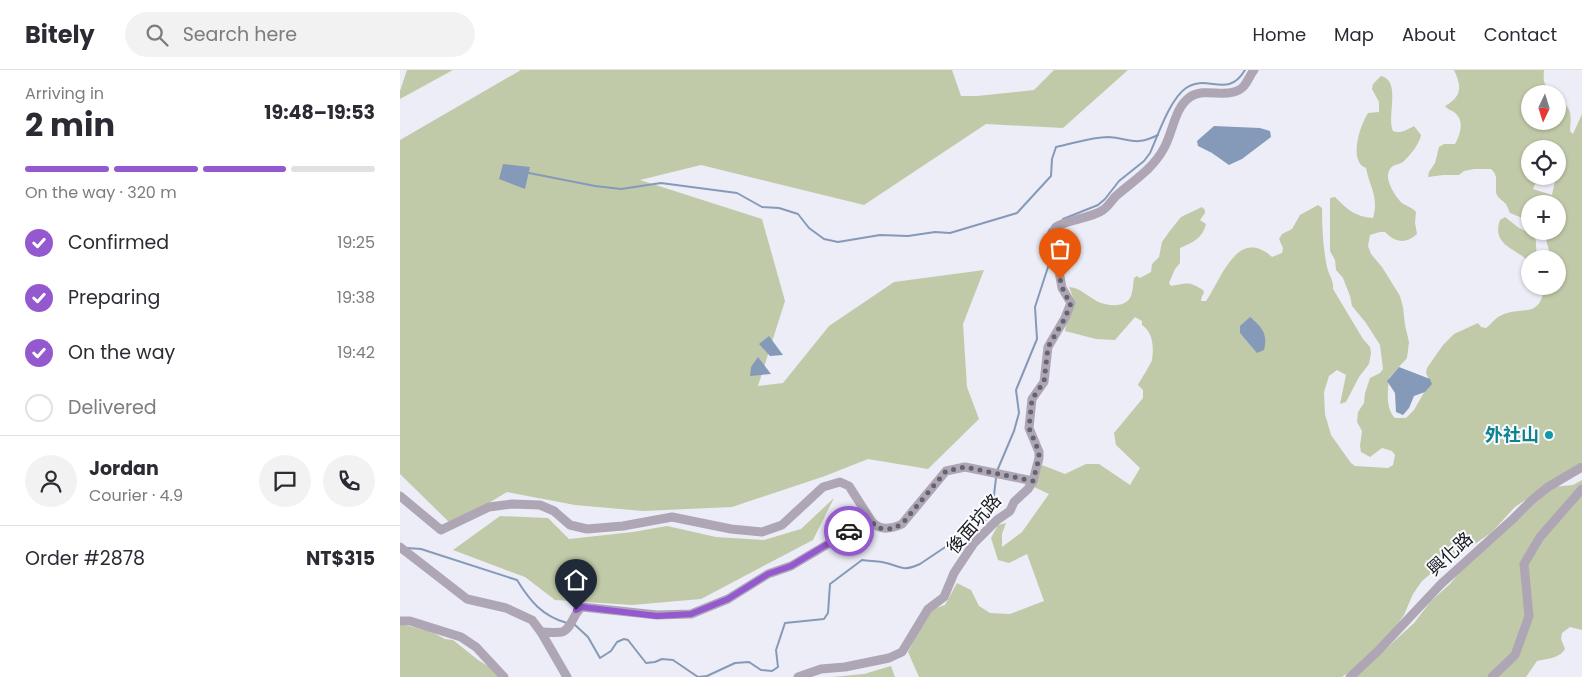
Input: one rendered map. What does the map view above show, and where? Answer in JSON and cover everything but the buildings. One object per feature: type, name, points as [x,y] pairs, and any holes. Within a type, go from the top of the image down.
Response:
[{"type":"street","name":"後面坑路","points":[[798,677],[821,670],[889,658],[902,652],[928,609],[944,596],[954,573],[974,543],[1010,510],[1014,502],[1033,481],[1039,452],[1029,428],[1032,399],[1044,382],[1048,347],[1065,318],[1071,303],[1062,288],[1054,247],[1054,232],[1059,225],[1102,211],[1116,196],[1147,171],[1165,147],[1180,111],[1191,96],[1210,92],[1230,93],[1244,86],[1254,70]]},
{"type":"street","points":[[400,496],[441,530],[489,507],[512,504],[540,505],[554,511],[570,524],[587,529],[623,526],[672,517],[732,529],[762,532],[782,525],[823,486],[840,482],[849,486],[872,522],[878,528],[892,529],[902,524],[946,471],[965,467],[1033,481]]},
{"type":"street","name":"興化路","points":[[1350,677],[1378,652],[1441,584],[1532,500],[1582,467]]},
{"type":"street","points":[[1492,677],[1514,655],[1529,616],[1524,564],[1540,538],[1582,489]]},
{"type":"street","points":[[541,632],[561,632],[570,623],[576,610],[582,607],[657,616],[691,614],[728,599],[768,574],[791,566],[850,531],[872,522]]},
{"type":"street","points":[[402,548],[467,600],[506,608],[532,620],[567,677]]},
{"type":"street","points":[[400,621],[410,621],[461,637],[476,647],[504,677]]},
{"type":"green space","points":[[407,70],[453,70],[400,99],[400,91]]},
{"type":"green space","points":[[521,70],[952,70],[961,96],[977,96],[1034,90],[1054,70],[1128,70],[1063,128],[986,124],[864,205],[701,165],[640,180],[762,219],[785,301],[758,386],[783,383],[829,326],[894,282],[984,270],[963,324],[967,387],[979,419],[928,469],[868,459],[825,476],[732,507],[643,511],[575,505],[507,492],[452,525],[400,474],[400,140]]},
{"type":"green space","points":[[1454,70],[1544,70],[1546,85],[1521,85],[1521,130],[1566,130],[1566,106],[1571,116],[1570,131],[1573,134],[1582,114],[1582,462],[1515,507],[1492,532],[1472,546],[1458,551],[1422,581],[1413,594],[1404,615],[1391,633],[1356,667],[1342,677],[919,677],[908,652],[925,619],[933,609],[945,605],[957,583],[971,590],[979,606],[990,613],[1010,614],[1044,601],[1027,554],[1009,563],[998,560],[991,538],[998,525],[1006,523],[1002,534],[1002,547],[1022,532],[1049,494],[1034,487],[1042,465],[1065,474],[1086,464],[1099,464],[1130,485],[1140,468],[1116,445],[1114,433],[1143,398],[1143,390],[1138,385],[1152,360],[1153,345],[1151,336],[1142,325],[1142,321],[1135,317],[1115,340],[1096,339],[1065,331],[1067,319],[1075,303],[1069,287],[1078,289],[1101,303],[1113,305],[1125,303],[1131,296],[1134,278],[1137,276],[1140,278],[1151,272],[1152,264],[1159,257],[1162,242],[1181,217],[1202,207],[1205,213],[1200,220],[1206,224],[1205,229],[1196,239],[1180,248],[1180,263],[1169,283],[1171,286],[1188,284],[1198,287],[1204,293],[1201,301],[1206,301],[1224,270],[1240,252],[1249,248],[1260,249],[1272,257],[1282,253],[1283,248],[1279,239],[1282,234],[1292,229],[1300,215],[1318,205],[1322,208],[1327,267],[1333,283],[1333,289],[1363,339],[1370,347],[1371,353],[1369,364],[1359,377],[1346,402],[1340,404],[1346,375],[1337,370],[1329,376],[1324,392],[1325,414],[1331,435],[1355,466],[1388,468],[1393,465],[1395,455],[1392,451],[1382,448],[1370,457],[1361,452],[1362,431],[1357,422],[1358,412],[1364,403],[1370,378],[1380,373],[1383,369],[1380,345],[1352,306],[1343,278],[1336,270],[1335,260],[1330,251],[1330,198],[1335,197],[1356,214],[1373,218],[1375,204],[1373,193],[1366,168],[1358,159],[1357,143],[1368,113],[1379,112],[1379,102],[1372,89],[1373,84],[1381,76],[1387,79],[1391,85],[1391,125],[1393,131],[1401,132],[1414,126],[1421,135],[1417,146],[1403,162],[1393,166],[1388,174],[1389,184],[1397,198],[1416,212],[1417,234],[1405,241],[1401,241],[1385,232],[1380,232],[1370,235],[1368,246],[1371,254],[1382,267],[1400,296],[1409,342],[1407,358],[1389,378],[1388,404],[1395,418],[1406,418],[1414,410],[1430,382],[1426,373],[1427,368],[1443,345],[1454,334],[1478,323],[1481,327],[1486,328],[1498,317],[1506,313],[1533,308],[1538,305],[1542,295],[1566,295],[1566,250],[1549,250],[1546,240],[1566,240],[1566,195],[1552,195],[1521,195],[1521,218],[1510,213],[1506,204],[1498,197],[1496,193],[1496,177],[1491,169],[1474,169],[1464,171],[1459,175],[1428,177],[1435,163],[1439,147],[1444,144],[1455,144],[1460,132],[1461,124],[1458,116],[1445,106],[1455,99],[1459,91]]},
{"type":"green space","points":[[1505,217],[1521,229],[1521,240],[1536,240],[1537,250],[1521,250],[1521,255],[1509,247],[1499,237],[1500,220]]},
{"type":"green space","points":[[1582,480],[1582,630],[1570,627],[1562,633],[1561,639],[1565,649],[1563,652],[1553,658],[1537,661],[1526,677],[1355,677],[1414,623],[1431,601],[1450,584],[1471,559],[1520,518],[1552,487],[1573,485]]},
{"type":"green space","points":[[834,498],[813,540],[701,599],[632,605],[555,600],[525,577],[453,550],[500,516],[548,518],[569,539],[667,526],[716,537],[764,540],[801,529]]},
{"type":"green space","points":[[400,624],[430,631],[445,639],[453,640],[478,660],[498,672],[502,677],[400,677]]},
{"type":"green space","points":[[891,666],[895,677],[832,677],[864,674]]},
{"type":"water","points":[[1214,126],[1260,128],[1270,131],[1271,137],[1242,159],[1229,165],[1198,146],[1197,141]]},
{"type":"water","points":[[503,164],[530,167],[525,189],[499,179]]},
{"type":"water","points":[[1250,317],[1263,331],[1265,340],[1264,350],[1257,353],[1240,333],[1240,326]]},
{"type":"water","points":[[769,336],[783,355],[770,356],[759,344]]},
{"type":"water","points":[[758,357],[771,374],[750,376],[751,367]]},
{"type":"water","points":[[1399,367],[1430,379],[1432,384],[1425,392],[1414,396],[1409,408],[1403,415],[1396,412],[1395,393],[1387,381]]},
{"type":"waterway","points":[[1063,219],[1098,205],[1119,181],[1144,161],[1150,153],[1175,100],[1186,88],[1202,83],[1224,85],[1231,83],[1238,79],[1245,70]]},
{"type":"waterway","points":[[529,173],[621,189],[661,183],[737,193],[762,207],[779,208],[798,214],[809,228],[824,239],[838,242],[880,235],[908,236],[935,232],[950,233],[1017,213],[1051,176],[1052,159],[1056,147],[1102,137],[1143,141],[1158,135]]},
{"type":"waterway","points":[[997,471],[1014,431],[1019,413],[1016,390],[1037,339],[1035,307],[1049,264],[1048,233],[1050,229]]},
{"type":"waterway","points":[[574,624],[588,637],[600,658],[611,651],[617,642],[624,639],[628,640],[646,663],[662,659],[673,660],[698,677],[707,676],[735,663],[749,662],[761,670],[772,671],[778,667],[776,650],[785,623],[824,619],[828,613],[830,584],[862,560],[888,563],[904,568],[920,564],[987,519],[992,512],[996,478]]},
{"type":"waterway","points":[[407,548],[421,549],[517,580],[538,607],[550,616],[567,623]]},
{"type":"way so far","points":[[849,531],[872,522],[878,528],[892,529],[902,524],[946,471],[965,467],[1033,481],[1039,452],[1029,428],[1032,399],[1044,382],[1048,347],[1065,318],[1071,303],[1064,293],[1060,279]]},
{"type":"place","name":"外社山","points":[[1549,435]]},
{"type":"route","points":[[576,610],[582,607],[657,616],[691,614],[728,599],[768,574],[791,566],[849,531]]}]
